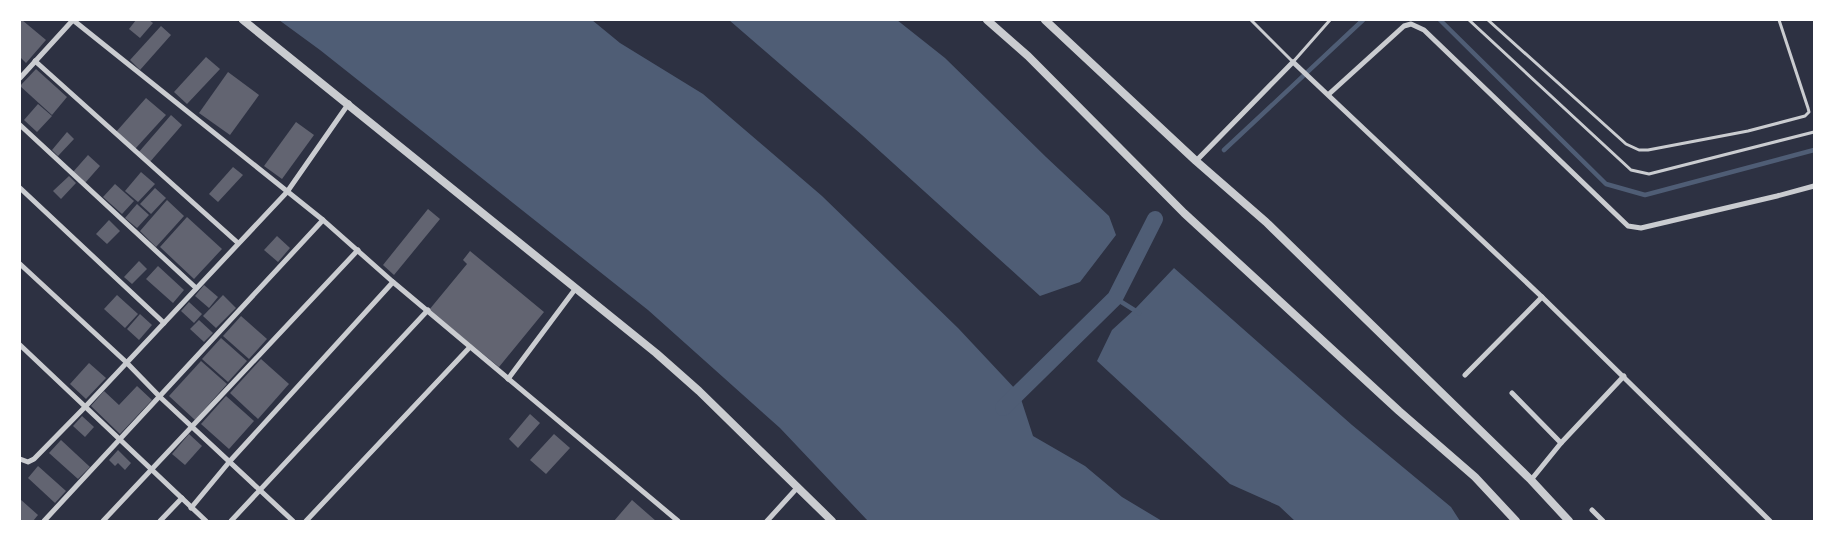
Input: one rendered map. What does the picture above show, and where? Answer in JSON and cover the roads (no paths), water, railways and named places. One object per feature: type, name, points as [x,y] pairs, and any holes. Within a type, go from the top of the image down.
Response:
[{"type":"street","points":[[20,78],[73,20],[324,220],[393,282],[678,521]]},
{"type":"street","points":[[243,20],[664,359],[832,521]]},
{"type":"street","points":[[987,20],[1028,56],[1184,213],[1399,411],[1475,478],[1516,521]]},
{"type":"street","points":[[1045,20],[1196,161],[1273,229],[1531,480],[1568,521]]},
{"type":"street","points":[[1329,94],[1404,26],[1411,24],[1424,30],[1628,226],[1641,228],[1814,186]]},
{"type":"street","points":[[35,61],[238,243]]},
{"type":"street","points":[[1196,161],[1293,62],[1321,86],[1542,296],[1770,521]]},
{"type":"street","points":[[20,459],[28,462],[34,459],[287,192],[349,104]]},
{"type":"street","points":[[20,125],[196,288]]},
{"type":"street","points":[[20,188],[164,323]]},
{"type":"street","points":[[44,521],[324,220]]},
{"type":"street","points":[[103,521],[358,250]]},
{"type":"street","points":[[20,264],[293,521]]},
{"type":"street","points":[[190,508],[230,461],[393,282]]},
{"type":"street","points":[[508,379],[576,288]]},
{"type":"street","points":[[1465,375],[1542,296]]},
{"type":"street","points":[[232,521],[428,310]]},
{"type":"street","points":[[20,345],[182,498],[190,508],[206,521]]},
{"type":"street","points":[[306,521],[470,347]]},
{"type":"street","points":[[1531,480],[1561,443],[1624,376]]},
{"type":"street","points":[[1512,393],[1561,443]]},
{"type":"street","points":[[767,521],[798,488]]},
{"type":"street","points":[[160,521],[182,498]]},
{"type":"street","points":[[1592,510],[1603,521]]},
{"type":"lane","points":[[1251,20],[1293,62],[1330,20]]},
{"type":"lane","points":[[1468,20],[1631,170],[1649,174],[1814,132]]},
{"type":"lane","points":[[1488,20],[1626,144],[1639,150],[1648,150],[1748,131],[1805,116],[1809,112],[1808,108],[1779,20]]},
{"type":"water","points":[[279,20],[592,20],[620,43],[703,94],[822,196],[958,328],[1019,393],[1033,436],[1085,466],[1122,497],[1162,521],[868,521],[780,428],[648,310],[320,50]]},
{"type":"water","points":[[729,20],[897,20],[945,58],[1109,216],[1116,235],[1080,282],[1040,296],[862,135]]},
{"type":"water","points":[[1174,268],[1352,425],[1451,507],[1460,521],[1295,521],[1279,506],[1230,484],[1097,361],[1112,330]]},
{"type":"waterway","points":[[1224,150],[1363,20]]},
{"type":"waterway","points":[[1440,20],[1606,184],[1645,195],[1814,150]]},
{"type":"waterway","points":[[1003,408],[1115,298],[1155,219]]},
{"type":"waterway","points":[[1115,298],[1139,313]]}]
